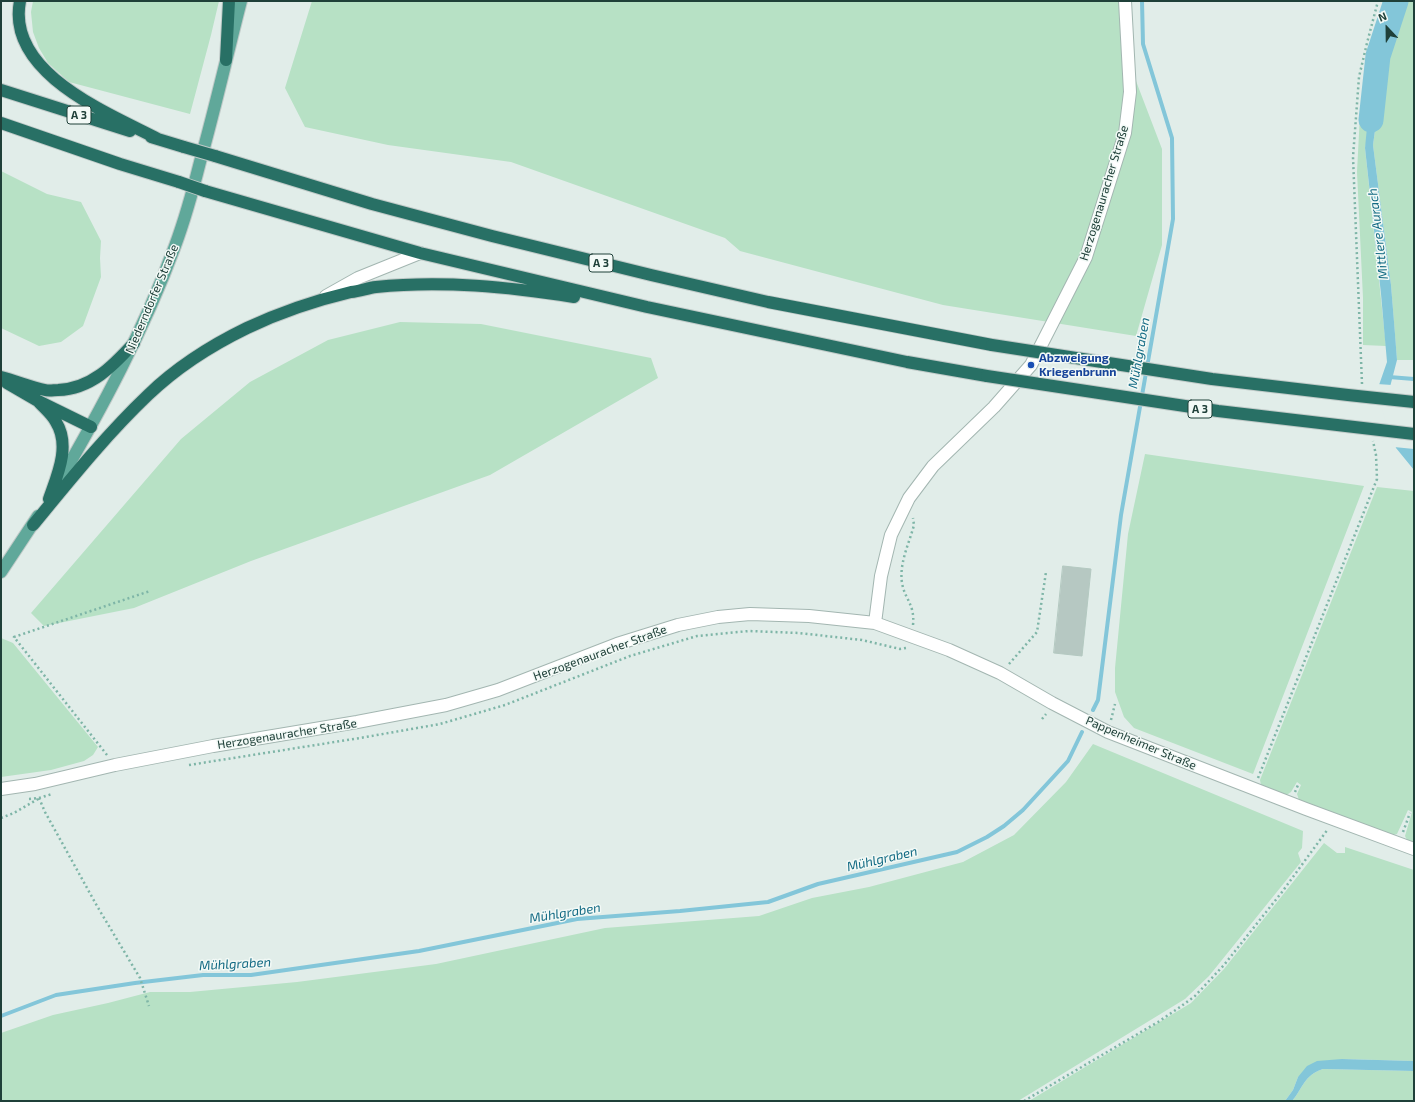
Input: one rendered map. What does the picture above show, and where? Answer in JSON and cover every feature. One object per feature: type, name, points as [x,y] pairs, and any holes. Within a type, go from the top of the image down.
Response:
[{"type":"highway","points":[[20,1],[21,28],[24,38],[29,50],[44,70],[79,97],[158,139]]},
{"type":"highway","points":[[226,60],[229,1]]},
{"type":"highway","name":"A 3","points":[[1,90],[372,204],[492,236],[776,304],[992,345],[1212,379],[1414,402]]},
{"type":"highway","name":"A 3","points":[[1,123],[120,164],[205,191],[420,253],[647,307],[899,360],[987,376],[1218,411],[1414,434]]},
{"type":"highway","points":[[33,524],[113,431],[149,394],[184,365],[235,334],[278,314],[321,299],[375,287],[426,284],[490,286],[647,307]]},
{"type":"highway","points":[[1,378],[47,391],[78,387],[102,375],[113,366],[134,343]]},
{"type":"highway","points":[[1,378],[38,401],[91,427]]},
{"type":"highway","points":[[38,401],[56,421],[61,431],[63,443],[60,467],[49,499]]},
{"type":"main road","name":"Niederndorfer Straße","points":[[1,572],[49,499],[91,427],[156,296],[187,211],[241,1]]},
{"type":"street","name":"Herzogenauracher Straße","points":[[1,789],[35,784],[115,765],[213,746],[357,722],[446,705],[504,688],[617,644],[678,625],[718,617],[750,614],[809,616],[875,623],[880,576],[891,535],[909,498],[933,466],[994,407],[1031,365],[1086,257],[1125,133],[1130,92],[1124,1]]},
{"type":"street","points":[[321,299],[358,278],[420,253]]},
{"type":"street","name":"Pappenheimer Straße","points":[[875,623],[949,650],[1000,673],[1052,703],[1108,732],[1414,850]]},
{"type":"path","points":[[1000,673],[1037,632],[1046,572]]},
{"type":"path","points":[[115,765],[14,637],[150,591]]},
{"type":"path","points":[[1,818],[39,798],[45,812],[97,906],[140,978],[149,1006]]},
{"type":"path","points":[[1398,844],[1410,813]]},
{"type":"path","points":[[1024,1101],[1158,1022],[1195,996],[1224,965],[1282,892],[1334,820]]},
{"type":"green space","points":[[33,1],[219,1],[190,114],[69,82],[48,63],[39,48],[33,32],[31,12]]},
{"type":"green space","points":[[312,1],[1120,1],[1123,47],[1162,149],[1162,245],[1136,336],[943,305],[740,251],[725,238],[511,162],[388,145],[305,127],[285,88]]},
{"type":"green space","points":[[1383,1],[1414,1],[1414,360],[1397,360],[1391,285],[1373,145],[1381,87],[1365,148],[1386,346],[1363,345],[1363,298],[1357,172],[1360,114],[1368,61]]},
{"type":"green space","points":[[1,171],[47,194],[81,202],[101,241],[101,277],[83,326],[61,342],[39,346],[1,328]]},
{"type":"green space","points":[[400,322],[481,324],[651,358],[658,378],[490,475],[251,561],[134,608],[44,626],[31,613],[181,439],[250,382],[328,340]]},
{"type":"green space","points":[[1145,454],[1364,486],[1253,774],[1134,728],[1124,717],[1115,692],[1115,668],[1128,534]]},
{"type":"green space","points":[[1377,487],[1414,491],[1414,844],[1408,842],[1405,836],[1412,812],[1408,810],[1397,834],[1390,836],[1299,800],[1297,794],[1301,785],[1297,782],[1291,792],[1285,796],[1261,785],[1260,780]]},
{"type":"green space","points":[[1,638],[13,643],[98,747],[93,755],[84,761],[51,770],[1,777]]},
{"type":"green space","points":[[1093,744],[1303,831],[1302,848],[1298,853],[1301,862],[1209,976],[1185,999],[1018,1101],[1,1101],[1,1033],[53,1015],[150,992],[190,992],[297,982],[436,964],[605,928],[759,916],[812,898],[869,887],[963,862],[1014,835],[1066,782]]},
{"type":"green space","points":[[1324,843],[1337,853],[1345,853],[1345,847],[1414,870],[1414,1061],[1342,1059],[1298,1077],[1293,1090],[1285,1101],[1029,1101],[1191,1003],[1224,969]]},
{"type":"green space","points":[[1323,1069],[1414,1071],[1414,1101],[1292,1101],[1304,1082],[1311,1075]]},
{"type":"water","points":[[1371,86],[1381,87],[1373,145],[1391,285],[1397,360],[1390,387],[1403,428],[1414,446],[1414,470],[1396,448],[1384,409],[1379,385],[1387,362],[1365,148]]},
{"type":"water","points":[[1342,1059],[1414,1061],[1414,1071],[1323,1069],[1311,1075],[1304,1082],[1292,1101],[1285,1101],[1293,1090],[1298,1077],[1307,1066],[1317,1061]]},
{"type":"pier","points":[[1377,384],[1392,385],[1405,428],[1414,442],[1414,449],[1394,447],[1382,409]]},
{"type":"building","points":[[1063,566],[1091,569],[1082,656],[1054,653]]},
{"type":"waterway","name":"Mühlgraben","points":[[1093,710],[1098,700],[1121,515],[1173,219],[1172,138],[1143,44],[1142,1]]},
{"type":"waterway","name":"Mittlere Aurach","points":[[1371,120],[1378,56],[1396,1]]},
{"type":"waterway","points":[[1389,377],[1414,379]]},
{"type":"waterway","name":"Mühlgraben","points":[[1,1016],[56,995],[135,983],[203,975],[251,975],[419,951],[577,919],[768,902],[818,884],[957,852],[987,837],[1004,826],[1023,810],[1068,761],[1082,732]]},
{"type":"place","name":"Abzweigung Kriegenbrunn","points":[[1031,365]]}]
